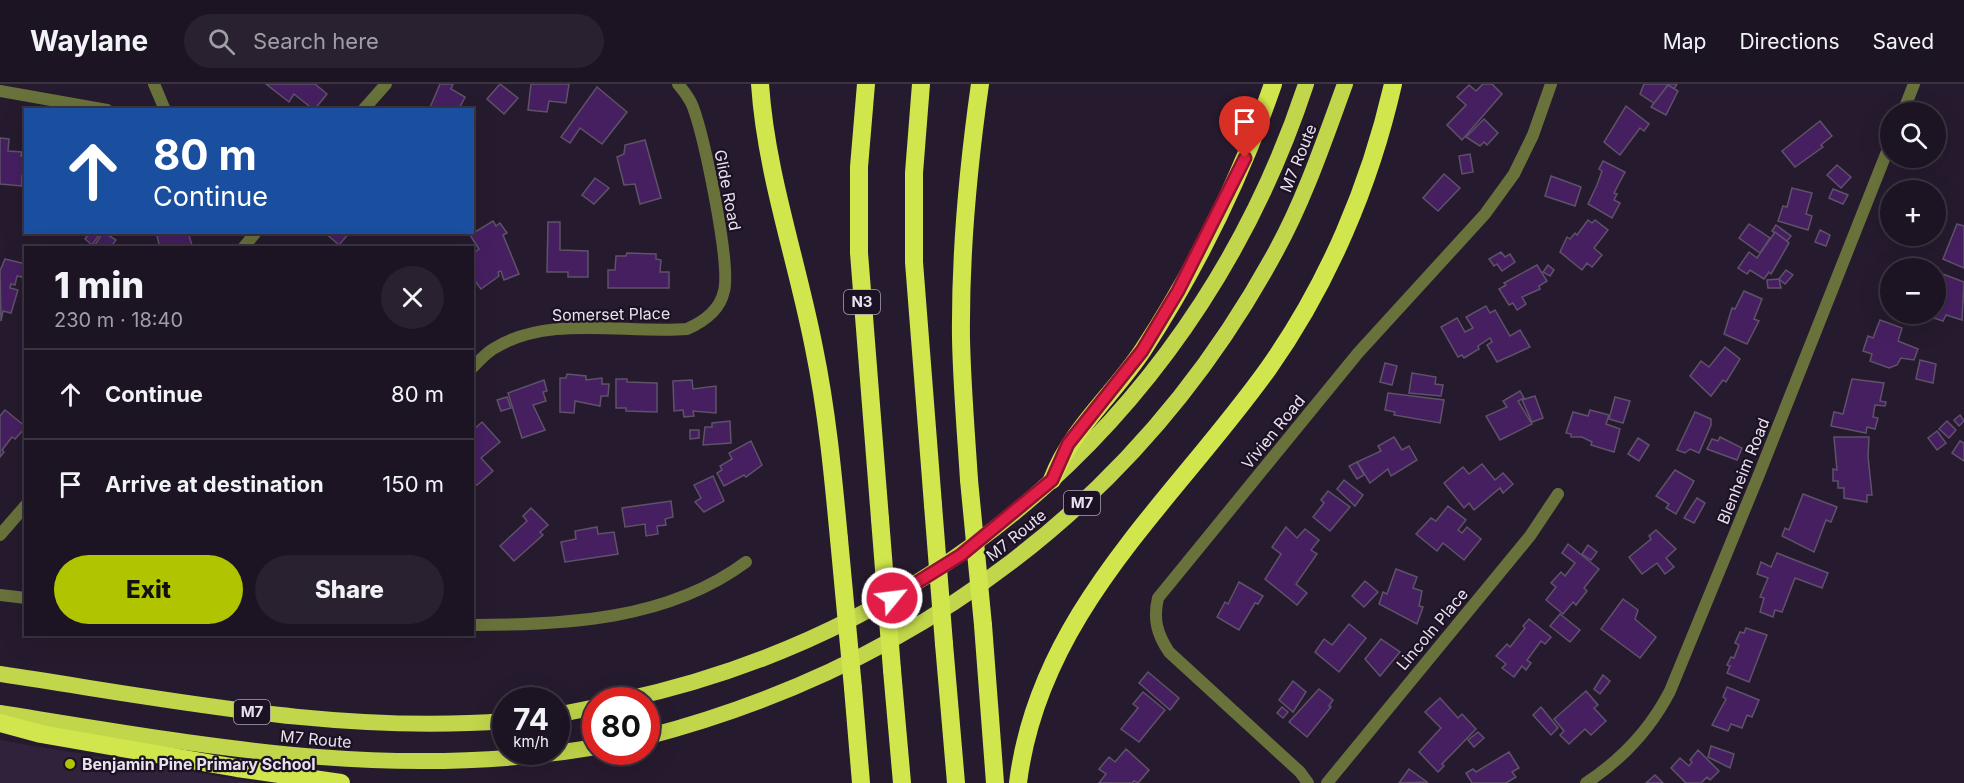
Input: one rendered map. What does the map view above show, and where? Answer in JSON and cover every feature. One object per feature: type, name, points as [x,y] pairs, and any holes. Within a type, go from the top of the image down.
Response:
[{"type":"highway","points":[[760,84],[762,111],[775,180],[814,347],[830,440],[861,783]]},
{"type":"highway","name":"N3","points":[[866,84],[859,167],[859,253],[902,783]]},
{"type":"highway","points":[[921,84],[914,173],[914,262],[956,783]]},
{"type":"highway","points":[[980,84],[971,147],[962,261],[961,340],[969,480],[995,783]]},
{"type":"highway","points":[[1052,480],[1068,444],[1142,351],[1190,271],[1238,175],[1273,84]]},
{"type":"highway","name":"M7 Route","points":[[660,692],[738,670],[831,631],[913,587],[961,555],[1052,480],[1150,376],[1187,325],[1240,236],[1268,180],[1306,84]]},
{"type":"highway","name":"M7 Route","points":[[660,733],[714,719],[764,701],[822,676],[930,618],[1007,567],[1096,491],[1179,398],[1243,306],[1276,251],[1305,192],[1345,84]]},
{"type":"highway","points":[[1018,783],[1021,760],[1043,685],[1075,620],[1095,587],[1232,418],[1269,368],[1309,304],[1337,249],[1361,191],[1393,84]]},
{"type":"highway","name":"M7 Route","points":[[0,674],[260,713],[346,723],[455,725],[492,722]]},
{"type":"highway","name":"M7 Route","points":[[0,713],[196,743],[366,762],[511,760],[582,749]]},
{"type":"highway","points":[[0,723],[41,734],[237,768],[341,783]]},
{"type":"street","points":[[154,84],[164,108]]},
{"type":"street","points":[[365,108],[386,84]]},
{"type":"street","name":"Glide Road","points":[[678,84],[693,104],[701,134],[726,266],[724,292],[718,306]]},
{"type":"street","name":"Vivien Road","points":[[1308,783],[1300,772],[1169,652],[1161,640],[1156,625],[1158,598],[1358,353],[1485,214],[1514,174],[1533,135],[1551,84]]},
{"type":"street","points":[[1907,102],[1914,84]]},
{"type":"street","points":[[0,91],[95,108]]},
{"type":"street","name":"Blenheim Road","points":[[1586,783],[1641,734],[1658,714],[1670,691],[1754,488],[1881,168]]},
{"type":"street","points":[[245,246],[254,234]]},
{"type":"street","name":"Somerset Place","points":[[474,366],[491,350],[516,337],[561,329],[687,329],[701,322],[718,306]]},
{"type":"street","name":"Lincoln Place","points":[[1327,783],[1530,536],[1558,494]]},
{"type":"street","points":[[0,535],[24,507]]},
{"type":"street","points":[[474,625],[574,623],[619,615],[666,602],[722,581],[746,562]]},
{"type":"street","points":[[0,596],[24,598]]},
{"type":"shaded area","name":"Benjamin Pine Primary School","points":[[0,740],[22,744],[259,783],[0,783]]},
{"type":"building","points":[[266,84],[315,84],[327,94],[316,108],[312,108],[294,94],[289,102]]},
{"type":"building","points":[[440,84],[453,84],[451,89],[465,97],[461,108],[430,108]]},
{"type":"building","points":[[500,84],[518,98],[504,114],[487,99]]},
{"type":"building","points":[[531,84],[569,84],[566,103],[549,101],[547,112],[528,110]]},
{"type":"building","points":[[1483,84],[1492,84],[1502,94],[1462,140],[1447,125],[1466,105],[1457,97],[1469,85],[1476,91]]},
{"type":"building","points":[[1644,84],[1677,84],[1674,89],[1668,85],[1655,104],[1640,94]]},
{"type":"building","points":[[1668,85],[1678,91],[1666,115],[1651,107]]},
{"type":"building","points":[[597,87],[627,112],[602,144],[580,128],[570,143],[561,137]]},
{"type":"building","points":[[1626,106],[1649,124],[1644,131],[1640,128],[1620,155],[1604,142]]},
{"type":"building","points":[[1484,119],[1498,133],[1487,145],[1484,142],[1480,146],[1466,137]]},
{"type":"building","points":[[1820,121],[1832,136],[1821,145],[1823,147],[1795,167],[1782,151]]},
{"type":"building","points":[[0,138],[9,139],[8,151],[22,152],[24,176],[22,176],[22,186],[0,184]]},
{"type":"building","points":[[645,140],[661,198],[640,204],[635,184],[624,185],[617,157],[624,154],[625,145]]},
{"type":"building","points":[[1470,154],[1473,172],[1462,174],[1459,156]]},
{"type":"building","points":[[1603,161],[1625,172],[1614,193],[1617,194],[1614,200],[1620,203],[1612,218],[1588,204],[1602,171],[1599,169]]},
{"type":"building","points":[[1837,165],[1851,177],[1841,188],[1827,175]]},
{"type":"building","points":[[1444,174],[1460,188],[1438,211],[1423,198]]},
{"type":"building","points":[[1551,176],[1581,187],[1575,206],[1545,196]]},
{"type":"building","points":[[595,178],[609,188],[594,204],[582,195]]},
{"type":"building","points":[[1792,188],[1812,193],[1806,214],[1812,216],[1808,230],[1778,221],[1783,206],[1787,207]]},
{"type":"building","points":[[1833,189],[1848,195],[1843,204],[1829,198]]},
{"type":"building","points":[[1588,220],[1592,223],[1595,220],[1608,230],[1594,248],[1602,255],[1592,267],[1587,263],[1582,270],[1560,252],[1567,237],[1570,239],[1575,233],[1577,235]]},
{"type":"building","points":[[493,221],[496,226],[500,223],[507,233],[503,235],[519,274],[504,280],[501,271],[498,272],[499,276],[481,289],[474,280],[474,253],[479,249],[470,235]]},
{"type":"building","points":[[548,222],[560,222],[560,250],[588,251],[588,277],[568,277],[568,272],[547,272]]},
{"type":"building","points":[[1749,224],[1770,238],[1760,253],[1739,238]]},
{"type":"building","points":[[1957,224],[1964,226],[1964,268],[1943,258]]},
{"type":"building","points":[[1776,225],[1791,236],[1787,241],[1772,231]]},
{"type":"building","points":[[1820,230],[1830,235],[1826,246],[1815,242]]},
{"type":"building","points":[[1775,232],[1789,243],[1771,274],[1769,272],[1764,279],[1750,270],[1747,274],[1738,268],[1749,252],[1757,258]]},
{"type":"building","points":[[89,234],[99,235],[92,245],[85,239]]},
{"type":"building","points":[[102,234],[116,240],[112,246],[94,246]]},
{"type":"building","points":[[156,234],[189,234],[192,245],[181,246],[160,246]]},
{"type":"building","points":[[326,234],[348,234],[339,245]]},
{"type":"building","points":[[1501,252],[1505,257],[1510,254],[1515,262],[1502,271],[1489,259]]},
{"type":"building","points":[[627,253],[656,254],[656,259],[661,260],[660,272],[669,272],[669,288],[608,288],[608,270],[615,270],[616,256],[626,256]]},
{"type":"building","points":[[5,259],[24,264],[24,278],[17,276],[15,285],[11,284],[10,288],[18,290],[11,313],[3,311],[1,321],[0,271]]},
{"type":"building","points":[[1537,265],[1547,281],[1539,286],[1540,289],[1522,297],[1526,304],[1517,310],[1513,303],[1509,305],[1499,289],[1506,285],[1504,283]]},
{"type":"building","points":[[1548,265],[1554,270],[1550,276],[1543,272]]},
{"type":"building","points":[[1786,270],[1793,275],[1785,284],[1779,279]]},
{"type":"building","points":[[1946,275],[1964,282],[1962,320],[1946,315]]},
{"type":"building","points":[[1779,279],[1781,288],[1768,288],[1767,280]]},
{"type":"building","points":[[1744,291],[1762,299],[1754,319],[1759,321],[1747,344],[1724,334],[1732,308],[1735,309]]},
{"type":"building","points":[[1486,306],[1490,313],[1495,310],[1510,336],[1520,330],[1530,347],[1497,362],[1487,345],[1492,342],[1490,338],[1478,346],[1479,349],[1464,358],[1462,355],[1458,357],[1441,327],[1457,318],[1465,332],[1473,328],[1466,317]]},
{"type":"building","points":[[1880,320],[1880,324],[1891,324],[1902,328],[1898,341],[1918,349],[1914,360],[1901,358],[1897,365],[1889,368],[1870,361],[1872,354],[1863,351],[1868,336],[1873,338]]},
{"type":"building","points":[[1725,347],[1740,359],[1726,382],[1723,380],[1711,396],[1690,376],[1701,361],[1709,367]]},
{"type":"building","points":[[1920,360],[1936,364],[1933,383],[1916,379]]},
{"type":"building","points":[[1385,363],[1397,366],[1392,385],[1380,382]]},
{"type":"building","points":[[1412,373],[1436,377],[1435,384],[1443,385],[1441,396],[1409,393]]},
{"type":"building","points":[[567,374],[586,376],[586,380],[602,378],[602,384],[609,384],[608,396],[601,396],[600,406],[575,401],[574,413],[560,412],[560,378],[566,378]]},
{"type":"building","points":[[616,379],[627,379],[627,382],[657,383],[657,412],[626,411],[626,408],[616,408]]},
{"type":"building","points":[[1852,379],[1884,383],[1880,401],[1886,402],[1885,406],[1875,405],[1873,417],[1878,418],[1875,429],[1867,427],[1866,433],[1831,426],[1834,412],[1843,414]]},
{"type":"building","points":[[544,380],[547,391],[543,392],[546,401],[533,405],[545,430],[522,438],[508,393]]},
{"type":"building","points":[[692,380],[693,389],[716,386],[716,413],[693,411],[694,416],[684,417],[683,410],[674,411],[673,381]]},
{"type":"building","points":[[1520,391],[1524,398],[1518,401],[1532,424],[1500,440],[1486,416],[1507,407],[1503,401]]},
{"type":"building","points":[[1388,393],[1444,400],[1440,423],[1394,415],[1395,412],[1385,410]]},
{"type":"building","points":[[1535,396],[1543,418],[1532,422],[1522,400]]},
{"type":"building","points":[[507,397],[511,408],[501,411],[497,400]]},
{"type":"building","points":[[1615,397],[1630,401],[1623,423],[1609,419]]},
{"type":"building","points":[[5,410],[24,425],[24,429],[15,439],[12,437],[2,450],[4,452],[0,457],[0,416]]},
{"type":"building","points":[[1590,410],[1609,415],[1606,424],[1620,429],[1614,452],[1591,445],[1592,442],[1582,437],[1571,437],[1571,434],[1566,433],[1573,412],[1588,416]]},
{"type":"building","points":[[1695,412],[1711,419],[1711,425],[1699,453],[1690,449],[1685,453],[1677,450]]},
{"type":"building","points":[[1960,415],[1964,421],[1959,426],[1954,420]]},
{"type":"building","points":[[730,421],[731,443],[703,445],[705,427],[712,427],[712,423]]},
{"type":"building","points":[[1947,421],[1956,430],[1949,438],[1939,429]]},
{"type":"building","points":[[482,422],[500,442],[481,458],[493,471],[477,485],[474,483],[474,429]]},
{"type":"building","points":[[690,430],[699,430],[699,438],[690,439]]},
{"type":"building","points":[[1937,431],[1946,443],[1937,450],[1928,438]]},
{"type":"building","points":[[1394,437],[1402,450],[1409,446],[1417,460],[1391,476],[1388,469],[1370,483],[1357,462],[1381,451],[1378,446]]},
{"type":"building","points":[[1720,437],[1742,448],[1737,460],[1707,449],[1712,439],[1718,441]]},
{"type":"building","points":[[1834,437],[1869,437],[1868,456],[1872,495],[1867,495],[1867,502],[1844,498],[1844,488],[1838,488],[1838,481],[1833,481],[1833,469],[1837,470]]},
{"type":"building","points":[[1638,438],[1649,445],[1639,461],[1628,454]]},
{"type":"building","points":[[751,441],[762,465],[746,477],[744,475],[724,486],[717,473],[722,470],[720,466],[732,459],[729,453]]},
{"type":"building","points":[[1960,441],[1964,443],[1964,461],[1952,453]]},
{"type":"building","points":[[1357,462],[1364,475],[1357,479],[1349,466]]},
{"type":"building","points":[[1482,464],[1495,480],[1503,473],[1513,484],[1503,493],[1500,488],[1474,510],[1469,503],[1464,508],[1444,483],[1463,467],[1469,474]]},
{"type":"building","points":[[1675,470],[1694,481],[1676,514],[1666,508],[1669,504],[1656,496]]},
{"type":"building","points":[[713,476],[724,501],[704,512],[695,502],[701,498],[694,485]]},
{"type":"building","points":[[1344,480],[1363,495],[1355,506],[1337,489]]},
{"type":"building","points":[[1328,491],[1350,507],[1330,531],[1313,517],[1324,503],[1321,500]]},
{"type":"building","points":[[1803,494],[1837,507],[1831,522],[1826,520],[1814,552],[1782,536],[1785,528],[1789,530]]},
{"type":"building","points":[[1697,498],[1705,503],[1694,523],[1684,518]]},
{"type":"building","points":[[671,501],[673,517],[665,519],[666,525],[657,526],[658,534],[646,536],[645,524],[625,527],[622,508]]},
{"type":"building","points":[[1448,506],[1466,520],[1458,530],[1462,533],[1467,527],[1481,539],[1464,560],[1443,543],[1437,551],[1416,534],[1431,518],[1436,521]]},
{"type":"building","points":[[531,508],[548,525],[540,532],[543,535],[514,561],[500,546],[527,521],[523,516]]},
{"type":"building","points":[[597,527],[598,534],[614,532],[618,554],[565,562],[561,542],[576,539],[575,531]]},
{"type":"building","points":[[1286,527],[1297,538],[1305,529],[1319,540],[1311,550],[1317,554],[1296,584],[1307,593],[1297,605],[1265,579],[1281,554],[1272,547]]},
{"type":"building","points":[[1656,530],[1676,549],[1666,558],[1674,567],[1665,574],[1657,563],[1642,574],[1629,557],[1651,539],[1649,536]]},
{"type":"building","points":[[1568,544],[1599,569],[1584,588],[1587,591],[1576,605],[1573,602],[1563,614],[1546,600],[1556,587],[1551,583],[1561,572],[1565,576],[1575,563],[1562,553]]},
{"type":"building","points":[[1588,545],[1597,552],[1591,560],[1582,554]]},
{"type":"building","points":[[1777,553],[1828,573],[1822,588],[1795,578],[1782,612],[1775,610],[1773,617],[1760,612],[1764,598],[1760,597],[1768,578],[1757,574],[1761,562],[1771,567]]},
{"type":"building","points":[[1396,569],[1417,577],[1413,588],[1422,591],[1419,606],[1423,607],[1417,624],[1379,604],[1383,592],[1387,594]]},
{"type":"building","points":[[1365,581],[1378,592],[1364,607],[1352,596]]},
{"type":"building","points":[[1239,582],[1263,596],[1258,604],[1255,603],[1239,630],[1217,617],[1225,602],[1228,604]]},
{"type":"building","points":[[1623,599],[1638,610],[1635,619],[1656,637],[1640,658],[1601,629]]},
{"type":"building","points":[[1560,614],[1580,630],[1570,642],[1550,626]]},
{"type":"building","points":[[1529,619],[1551,637],[1545,644],[1541,641],[1527,660],[1531,663],[1526,670],[1522,666],[1514,677],[1502,668],[1506,664],[1496,656],[1507,644],[1510,647]]},
{"type":"building","points":[[1349,624],[1366,638],[1339,672],[1315,652],[1324,639],[1332,645]]},
{"type":"building","points":[[1746,628],[1767,635],[1749,682],[1727,673],[1730,666],[1727,665],[1731,657],[1734,658],[1739,645],[1735,643],[1740,632],[1744,633]]},
{"type":"building","points":[[1381,639],[1400,652],[1380,676],[1365,659]]},
{"type":"building","points":[[1148,672],[1179,698],[1170,710],[1139,683]]},
{"type":"building","points":[[1603,675],[1610,681],[1600,694],[1594,689]]},
{"type":"building","points":[[1293,681],[1306,692],[1293,712],[1279,700]]},
{"type":"building","points":[[1727,687],[1759,700],[1752,717],[1747,715],[1742,728],[1731,724],[1728,731],[1712,725],[1726,699],[1723,697]]},
{"type":"building","points":[[1319,689],[1333,700],[1329,706],[1331,707],[1307,737],[1289,722]]},
{"type":"building","points":[[1586,691],[1598,705],[1594,708],[1606,721],[1591,735],[1585,729],[1569,744],[1560,735],[1564,731],[1554,719]]},
{"type":"building","points":[[1143,692],[1165,710],[1139,742],[1121,729],[1138,708],[1133,704]]},
{"type":"building","points":[[1440,698],[1458,718],[1462,714],[1476,729],[1442,764],[1444,766],[1438,772],[1419,752],[1441,728],[1425,712]]},
{"type":"building","points":[[1282,707],[1288,712],[1283,718],[1277,713]]},
{"type":"building","points":[[1541,707],[1558,728],[1551,735],[1533,715]]},
{"type":"building","points":[[1478,732],[1484,738],[1474,747],[1468,740]]},
{"type":"building","points":[[1711,746],[1734,754],[1730,768],[1708,757]]},
{"type":"building","points":[[1126,749],[1149,770],[1138,783],[1134,781],[1132,783],[1099,783],[1106,774],[1099,769],[1109,757],[1115,762]]},
{"type":"building","points":[[1698,750],[1719,771],[1710,780],[1707,777],[1701,783],[1686,783],[1671,768],[1680,758],[1689,766],[1692,762],[1690,760]]},
{"type":"building","points":[[1509,752],[1519,768],[1512,772],[1516,777],[1506,783],[1472,783],[1466,773],[1473,769],[1476,772]]},
{"type":"building","points":[[1409,769],[1427,782],[1399,783]]},
{"type":"building","points":[[1655,775],[1663,783],[1646,783]]},
{"type":"place","name":"Benjamin Pine Primary School","points":[[70,764]]},
{"type":"route","points":[[892,598],[961,555],[1052,480],[1068,444],[1142,351],[1190,271],[1245,158]]}]
